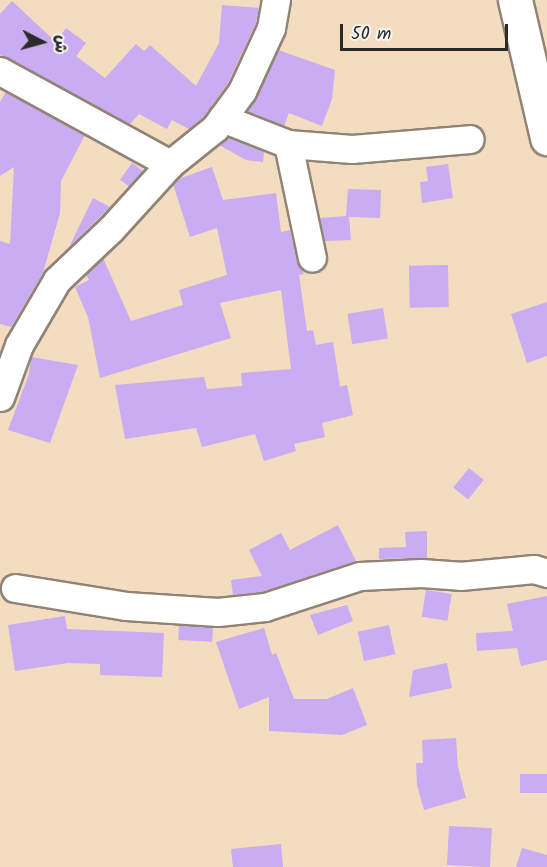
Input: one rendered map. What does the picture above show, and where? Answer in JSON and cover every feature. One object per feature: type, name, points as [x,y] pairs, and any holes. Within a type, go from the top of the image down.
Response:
[{"type":"main road","points":[[515,0],[547,138]]},
{"type":"street","points":[[0,397],[9,347],[57,280],[111,229],[170,164],[222,118],[257,62],[271,28],[276,0]]},
{"type":"street","points":[[0,71],[170,164]]},
{"type":"street","points":[[222,118],[288,144],[352,149],[470,140]]},
{"type":"street","points":[[288,144],[312,258]]},
{"type":"street","points":[[15,588],[126,606],[218,612],[265,607],[360,576],[421,573],[460,576],[534,569],[547,573]]},
{"type":"building","points":[[12,1],[56,42],[66,28],[86,43],[76,56],[105,78],[136,44],[144,51],[150,45],[196,86],[219,43],[222,5],[259,8],[256,23],[228,83],[204,117],[189,129],[172,120],[167,129],[139,114],[130,124],[0,55],[0,14]]},
{"type":"building","points":[[278,50],[335,70],[332,99],[322,126],[289,113],[284,126],[247,111]]},
{"type":"building","points":[[6,92],[85,135],[61,181],[60,213],[43,273],[11,327],[0,324],[0,241],[10,244],[14,167],[0,176],[0,102]]},
{"type":"building","points":[[228,137],[264,152],[263,162],[246,160],[219,145]]},
{"type":"building","points":[[132,163],[143,171],[129,186],[120,180]]},
{"type":"building","points":[[448,164],[453,198],[422,203],[420,182],[428,181],[426,167]]},
{"type":"building","points":[[212,167],[223,200],[276,193],[281,232],[290,230],[297,261],[304,274],[299,275],[307,331],[313,330],[316,345],[333,342],[340,387],[347,385],[353,415],[322,423],[325,437],[294,444],[296,451],[264,461],[255,434],[202,447],[196,428],[125,439],[115,385],[204,377],[207,389],[242,386],[241,373],[291,369],[281,290],[220,303],[231,338],[100,378],[88,317],[75,287],[89,280],[86,274],[103,258],[131,321],[183,305],[179,290],[227,275],[217,228],[190,237],[173,184],[178,179]]},
{"type":"building","points":[[348,189],[381,190],[380,218],[349,217],[351,240],[325,241],[320,218],[346,216]]},
{"type":"building","points":[[93,198],[110,207],[69,247]]},
{"type":"building","points":[[448,265],[449,307],[410,308],[409,266]]},
{"type":"building","points":[[547,302],[547,356],[527,363],[511,314]]},
{"type":"building","points":[[383,308],[388,339],[352,344],[347,314]]},
{"type":"building","points":[[31,357],[78,365],[50,443],[8,430],[29,374]]},
{"type":"building","points":[[469,468],[484,480],[468,499],[453,487]]},
{"type":"building","points":[[338,525],[356,561],[262,592],[233,595],[231,580],[262,576],[249,550],[281,533],[290,550]]},
{"type":"building","points":[[427,531],[427,558],[379,559],[379,548],[406,547],[405,532]]},
{"type":"building","points":[[426,590],[452,594],[447,621],[422,617]]},
{"type":"building","points":[[547,596],[547,660],[521,666],[517,648],[477,651],[476,633],[513,631],[507,604]]},
{"type":"building","points":[[347,605],[353,621],[318,635],[310,615]]},
{"type":"building","points":[[65,616],[67,629],[164,633],[162,677],[100,675],[100,664],[68,663],[15,671],[8,625]]},
{"type":"building","points":[[179,625],[213,627],[212,642],[178,640]]},
{"type":"building","points":[[389,625],[395,654],[364,661],[358,632]]},
{"type":"building","points":[[264,628],[272,655],[276,653],[294,699],[327,699],[353,688],[367,725],[342,735],[269,731],[269,697],[239,709],[216,642]]},
{"type":"building","points":[[447,663],[452,688],[409,697],[413,670]]},
{"type":"building","points":[[456,738],[458,767],[466,798],[424,810],[417,785],[416,763],[423,763],[422,740]]},
{"type":"building","points":[[520,774],[547,774],[547,793],[520,793]]},
{"type":"building","points":[[449,826],[492,828],[490,867],[447,865]]},
{"type":"building","points":[[281,844],[283,867],[233,867],[231,849]]},
{"type":"building","points":[[522,848],[547,855],[547,867],[516,867]]}]
